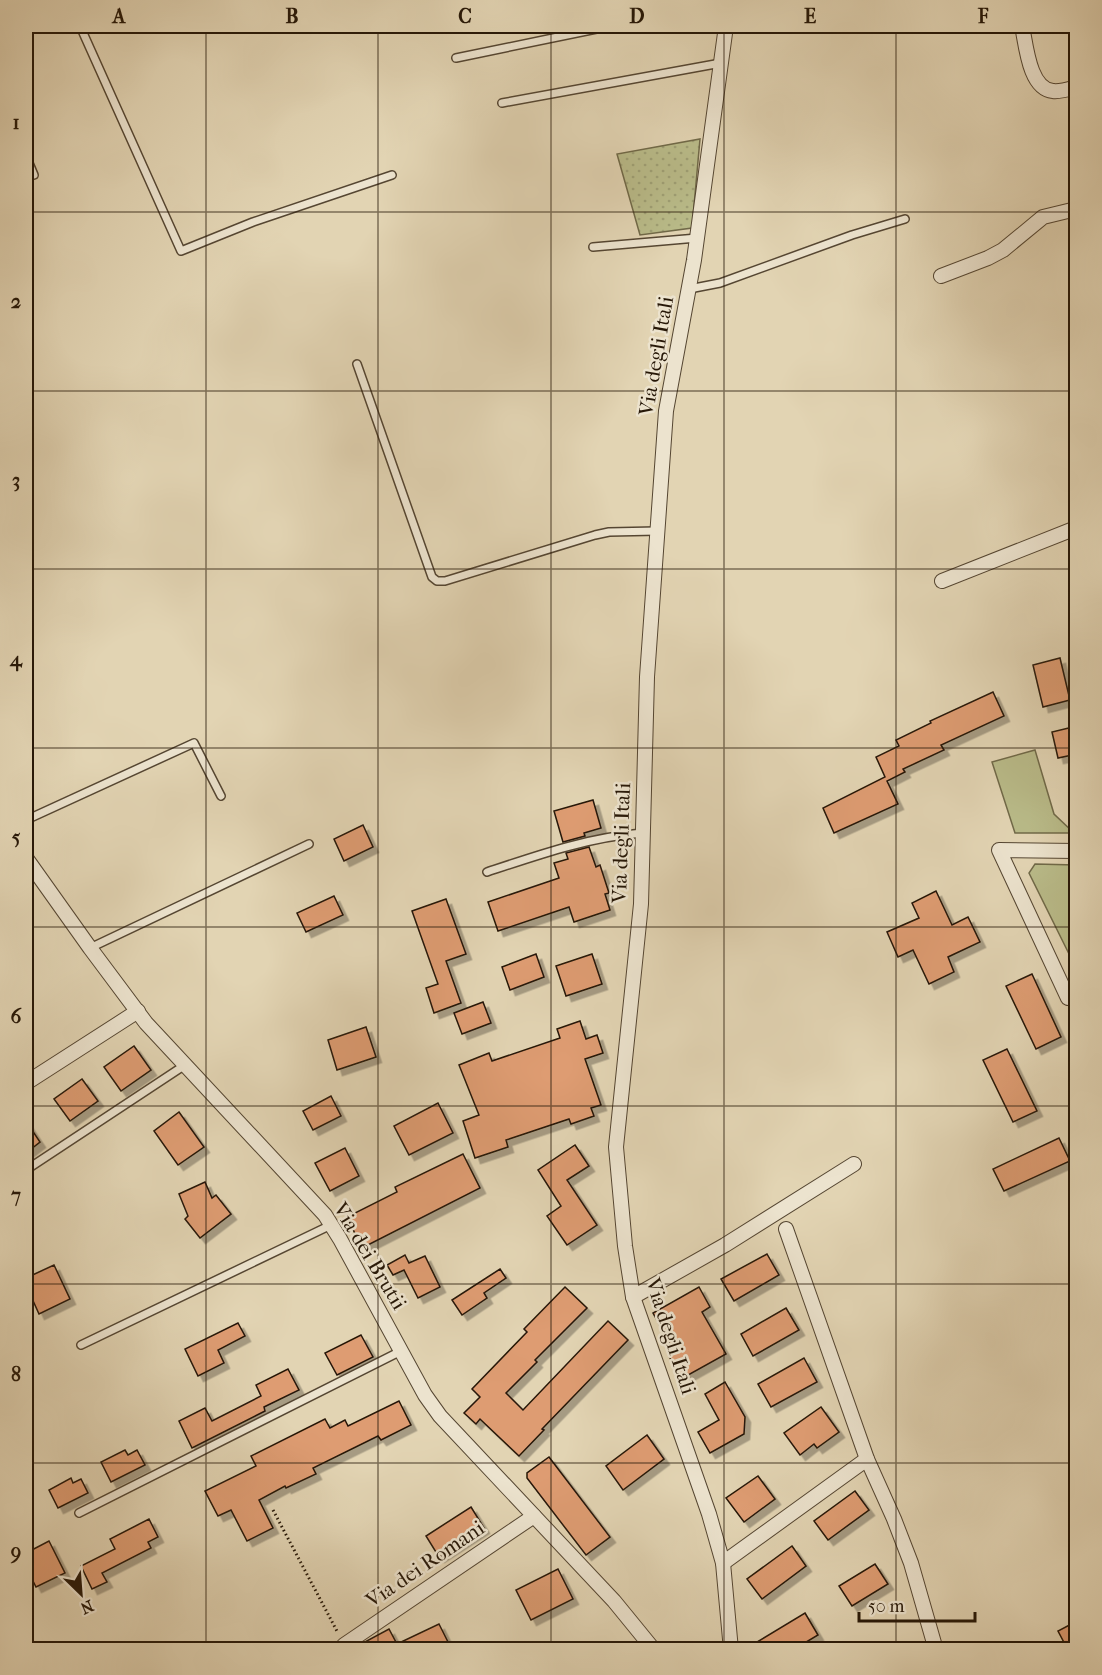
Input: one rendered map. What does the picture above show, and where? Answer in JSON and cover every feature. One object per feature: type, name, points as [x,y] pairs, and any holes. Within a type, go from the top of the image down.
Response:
[{"type":"street","name":"Via degli Itali","points":[[726,26],[697,238],[666,411],[647,677],[641,904],[616,1147],[625,1246],[633,1297],[709,1514],[723,1563],[731,1650]]},
{"type":"street","points":[[1022,26],[1034,78],[1041,87],[1051,91],[1077,87]]},
{"type":"street","points":[[941,276],[1003,250],[1043,216],[1077,209]]},
{"type":"street","points":[[942,581],[1077,528]]},
{"type":"street","points":[[1077,851],[999,850],[1068,998],[1077,988]]},
{"type":"street","name":"Via dei Brutii","points":[[26,858],[146,1023],[325,1215],[425,1395],[440,1416],[615,1601],[654,1650]]},
{"type":"street","points":[[26,1083],[138,1011]]},
{"type":"street","points":[[633,1297],[725,1245],[854,1164]]},
{"type":"street","points":[[786,1229],[867,1459],[911,1563],[936,1650]]},
{"type":"street","points":[[723,1563],[867,1459]]},
{"type":"street","name":"Via dei Romani","points":[[345,1647],[534,1516]]},
{"type":"lane","points":[[80,26],[181,251],[253,222],[392,175]]},
{"type":"lane","points":[[456,58],[611,26]]},
{"type":"lane","points":[[502,103],[721,63]]},
{"type":"lane","points":[[26,156],[34,175]]},
{"type":"lane","points":[[689,289],[720,284],[852,235],[905,219]]},
{"type":"lane","points":[[593,247],[697,238]]},
{"type":"lane","points":[[357,364],[432,577],[437,581],[446,581],[595,535],[609,532],[657,531]]},
{"type":"lane","points":[[26,820],[194,743],[221,796]]},
{"type":"lane","points":[[487,872],[550,851],[619,835],[643,833]]},
{"type":"lane","points":[[90,948],[309,844]]},
{"type":"lane","points":[[26,1170],[185,1065]]},
{"type":"lane","points":[[81,1346],[331,1225]]},
{"type":"lane","points":[[79,1513],[401,1351]]},
{"type":"path","points":[[273,1510],[345,1647]]},
{"type":"green space","points":[[700,139],[692,228],[640,235],[617,154]]},
{"type":"green space","points":[[1035,750],[1054,814],[1074,833],[1015,833],[992,762]]},
{"type":"green space","points":[[1035,864],[1076,865],[1076,959],[1072,960],[1029,873]]},
{"type":"building","points":[[1060,658],[1070,700],[1043,707],[1033,665]]},
{"type":"building","points":[[993,692],[1004,716],[941,745],[944,750],[903,769],[905,772],[887,781],[898,804],[834,833],[823,808],[885,777],[876,757],[899,746],[896,740],[931,723],[930,721]]},
{"type":"building","points":[[1077,726],[1077,754],[1058,758],[1052,732]]},
{"type":"building","points":[[593,800],[601,828],[584,833],[585,836],[563,842],[554,811]]},
{"type":"building","points":[[363,825],[373,847],[344,861],[334,839]]},
{"type":"building","points":[[589,847],[596,867],[600,865],[609,893],[605,894],[610,910],[574,922],[569,907],[498,931],[488,902],[559,878],[554,863],[568,859],[566,853]]},
{"type":"building","points":[[936,891],[952,925],[968,917],[980,942],[948,957],[954,972],[929,984],[913,950],[898,957],[887,932],[919,918],[912,903]]},
{"type":"building","points":[[334,896],[343,915],[306,932],[297,913]]},
{"type":"building","points":[[446,899],[466,954],[446,961],[461,1003],[434,1013],[426,988],[438,984],[412,911]]},
{"type":"building","points":[[536,954],[544,977],[510,990],[502,967]]},
{"type":"building","points":[[592,954],[602,984],[566,996],[556,966]]},
{"type":"building","points":[[1032,974],[1061,1037],[1036,1049],[1006,986]]},
{"type":"building","points":[[483,1002],[491,1023],[462,1034],[454,1013]]},
{"type":"building","points":[[580,1021],[586,1039],[597,1035],[603,1053],[585,1059],[601,1105],[591,1108],[594,1116],[571,1124],[569,1119],[506,1140],[508,1147],[475,1158],[463,1121],[479,1115],[459,1065],[489,1053],[492,1061],[560,1038],[557,1029]]},
{"type":"building","points":[[366,1027],[376,1057],[337,1070],[328,1040]]},
{"type":"building","points":[[134,1046],[151,1070],[121,1091],[104,1067]]},
{"type":"building","points":[[1007,1049],[1037,1111],[1013,1122],[983,1060]]},
{"type":"building","points":[[82,1079],[98,1101],[70,1121],[54,1099]]},
{"type":"building","points":[[331,1096],[341,1116],[313,1130],[303,1111]]},
{"type":"building","points":[[438,1103],[453,1133],[409,1155],[394,1126]]},
{"type":"building","points":[[179,1112],[204,1147],[178,1165],[154,1131]]},
{"type":"building","points":[[26,1121],[40,1142],[26,1153]]},
{"type":"building","points":[[1059,1138],[1070,1161],[1004,1191],[993,1169]]},
{"type":"building","points":[[575,1145],[589,1166],[567,1180],[597,1225],[567,1245],[547,1216],[561,1206],[538,1170]]},
{"type":"building","points":[[345,1148],[359,1176],[330,1191],[315,1163]]},
{"type":"building","points":[[463,1154],[480,1188],[362,1248],[347,1217],[397,1192],[395,1187]]},
{"type":"building","points":[[205,1182],[212,1198],[216,1195],[231,1214],[200,1238],[185,1219],[188,1216],[179,1194]]},
{"type":"building","points":[[767,1254],[779,1275],[734,1301],[721,1279]]},
{"type":"building","points":[[405,1255],[409,1263],[425,1256],[440,1287],[418,1298],[404,1270],[393,1275],[387,1265]]},
{"type":"building","points":[[54,1265],[70,1299],[39,1314],[26,1285],[26,1278]]},
{"type":"building","points":[[500,1269],[506,1278],[484,1293],[487,1298],[462,1315],[452,1300]]},
{"type":"building","points":[[565,1287],[587,1308],[506,1393],[523,1410],[608,1321],[628,1340],[519,1456],[480,1419],[476,1424],[464,1413],[480,1397],[472,1389],[527,1332],[524,1329]]},
{"type":"building","points":[[699,1287],[710,1307],[702,1312],[726,1354],[681,1379],[669,1356],[675,1353],[653,1313]]},
{"type":"building","points":[[786,1308],[799,1330],[753,1356],[741,1334]]},
{"type":"building","points":[[238,1323],[245,1336],[218,1350],[224,1363],[198,1376],[185,1349]]},
{"type":"building","points":[[361,1335],[373,1357],[337,1375],[325,1353]]},
{"type":"building","points":[[804,1358],[817,1382],[771,1407],[758,1384]]},
{"type":"building","points":[[288,1369],[299,1390],[264,1407],[265,1411],[192,1448],[179,1421],[205,1408],[212,1421],[261,1396],[256,1385]]},
{"type":"building","points":[[725,1382],[745,1417],[744,1434],[710,1453],[698,1432],[719,1420],[705,1394]]},
{"type":"building","points":[[399,1401],[411,1425],[381,1440],[378,1436],[313,1468],[316,1474],[286,1488],[285,1486],[259,1500],[273,1528],[247,1541],[231,1510],[218,1516],[205,1491],[256,1466],[251,1456],[325,1419],[330,1428],[345,1420],[348,1426]]},
{"type":"building","points":[[821,1407],[839,1432],[817,1448],[814,1444],[800,1455],[784,1433]]},
{"type":"building","points":[[647,1435],[664,1459],[623,1490],[606,1466]]},
{"type":"building","points":[[125,1450],[128,1455],[137,1450],[145,1465],[111,1482],[101,1462]]},
{"type":"building","points":[[549,1457],[610,1537],[586,1555],[527,1478],[527,1473]]},
{"type":"building","points":[[758,1476],[775,1499],[744,1522],[726,1498]]},
{"type":"building","points":[[71,1478],[73,1483],[81,1479],[88,1493],[58,1508],[49,1490]]},
{"type":"building","points":[[855,1491],[869,1510],[828,1540],[814,1521]]},
{"type":"building","points":[[471,1507],[484,1528],[439,1557],[426,1536]]},
{"type":"building","points":[[149,1519],[158,1537],[148,1542],[151,1548],[102,1573],[107,1582],[92,1589],[81,1566],[115,1549],[110,1539]]},
{"type":"building","points":[[49,1541],[65,1573],[36,1587],[26,1567],[26,1553]]},
{"type":"building","points":[[792,1546],[806,1566],[762,1599],[747,1579]]},
{"type":"building","points":[[875,1564],[888,1584],[852,1606],[839,1586]]},
{"type":"building","points":[[558,1569],[573,1599],[531,1620],[516,1590]]},
{"type":"building","points":[[805,1613],[818,1635],[793,1650],[762,1650],[757,1642]]},
{"type":"building","points":[[1077,1621],[1077,1650],[1068,1650],[1058,1631]]},
{"type":"building","points":[[439,1624],[452,1650],[356,1650],[361,1644],[389,1629],[397,1644]]}]
